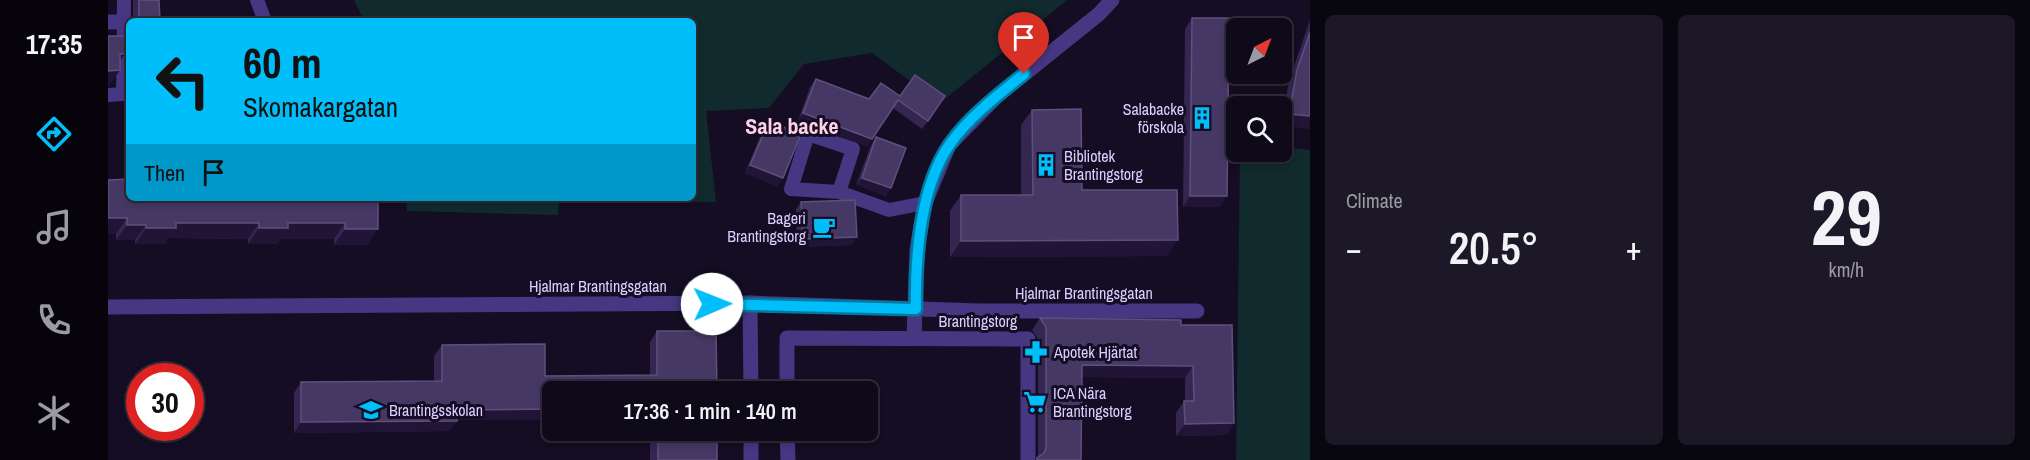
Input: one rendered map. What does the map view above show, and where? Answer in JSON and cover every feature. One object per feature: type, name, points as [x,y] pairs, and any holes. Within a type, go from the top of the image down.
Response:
[{"type":"street","points":[[914,339],[915,262],[926,203],[949,145],[962,129],[998,95],[1112,0]]},
{"type":"street","points":[[750,303],[751,381]]},
{"type":"street","name":"Hjalmar Brantingsgatan","points":[[108,307],[750,303],[916,309],[1197,311]]},
{"type":"street","name":"Brantingstorg","points":[[788,381],[787,338],[1028,339],[1028,460]]},
{"type":"street","points":[[751,441],[751,460]]},
{"type":"street","points":[[788,441],[788,460]]},
{"type":"lane","points":[[108,95],[123,94],[116,22],[124,0]]},
{"type":"lane","points":[[257,0],[264,18]]},
{"type":"lane","points":[[839,192],[854,149],[808,134],[791,189],[839,192],[890,210],[926,203]]},
{"type":"green space","points":[[354,0],[1067,0],[940,103],[872,53],[804,64],[769,108],[706,111],[716,202],[638,201],[696,201],[696,18],[363,18]]},
{"type":"green space","points":[[1292,148],[1310,150],[1310,460],[1236,460],[1240,162],[1292,162]]},
{"type":"green space","points":[[407,201],[559,201],[558,215],[407,211]]},
{"type":"building","points":[[139,0],[159,0],[160,18],[139,18]]},
{"type":"building","name":"Salabacke förskola","points":[[1192,18],[1226,18],[1226,84],[1228,84],[1228,96],[1226,96],[1227,196],[1190,196]]},
{"type":"building","points":[[1310,32],[1310,116],[1292,114],[1292,98],[1297,70]]},
{"type":"building","points":[[108,36],[125,36],[125,54],[120,54],[120,70],[108,71]]},
{"type":"building","points":[[915,75],[945,96],[928,121],[898,100],[872,139],[803,113],[816,79],[869,99],[881,83],[900,96]]},
{"type":"building","name":"Bibliotek Brantingstorg","points":[[1081,109],[1082,190],[1177,190],[1178,240],[961,241],[961,195],[1033,195],[1032,110]]},
{"type":"building","points":[[769,121],[801,134],[783,178],[750,165]]},
{"type":"building","points":[[876,137],[906,148],[891,188],[862,178]]},
{"type":"building","points":[[126,179],[126,201],[378,201],[378,229],[345,229],[345,223],[288,223],[288,228],[259,228],[259,223],[176,223],[176,228],[146,228],[146,225],[127,225],[127,218],[108,218],[108,180]]},
{"type":"building","name":"Bageri Brantingstorg","points":[[855,200],[857,237],[803,239],[801,202]]},
{"type":"building","points":[[1040,318],[1181,320],[1181,325],[1232,325],[1234,423],[1185,424],[1184,401],[1194,401],[1193,366],[1082,365],[1081,460],[1037,460],[1046,448],[1046,327]]},
{"type":"building","points":[[657,331],[716,331],[717,381],[542,381],[542,409],[457,410],[457,421],[301,422],[301,382],[442,381],[442,345],[545,344],[545,376],[657,375]]},
{"type":"building","points":[[658,441],[717,441],[717,460],[658,460]]},
{"type":"place","name":"Salabacke förskola","points":[[1202,118]]},
{"type":"place","name":"Bibliotek Brantingstorg","points":[[1046,165]]},
{"type":"place","name":"Bageri Brantingstorg","points":[[824,227]]},
{"type":"place","name":"Apotek Hjärtat","points":[[1036,352]]},
{"type":"place","name":"ICA Nära Brantingstorg","points":[[1035,402]]},
{"type":"place","name":"Brantingsskolan","points":[[371,410]]},
{"type":"district","name":"Sala backe","points":[[792,126]]},
{"type":"route","points":[[712,304],[750,303],[916,309],[917,249],[926,203],[940,164],[949,145],[962,129],[1024,74]]}]
